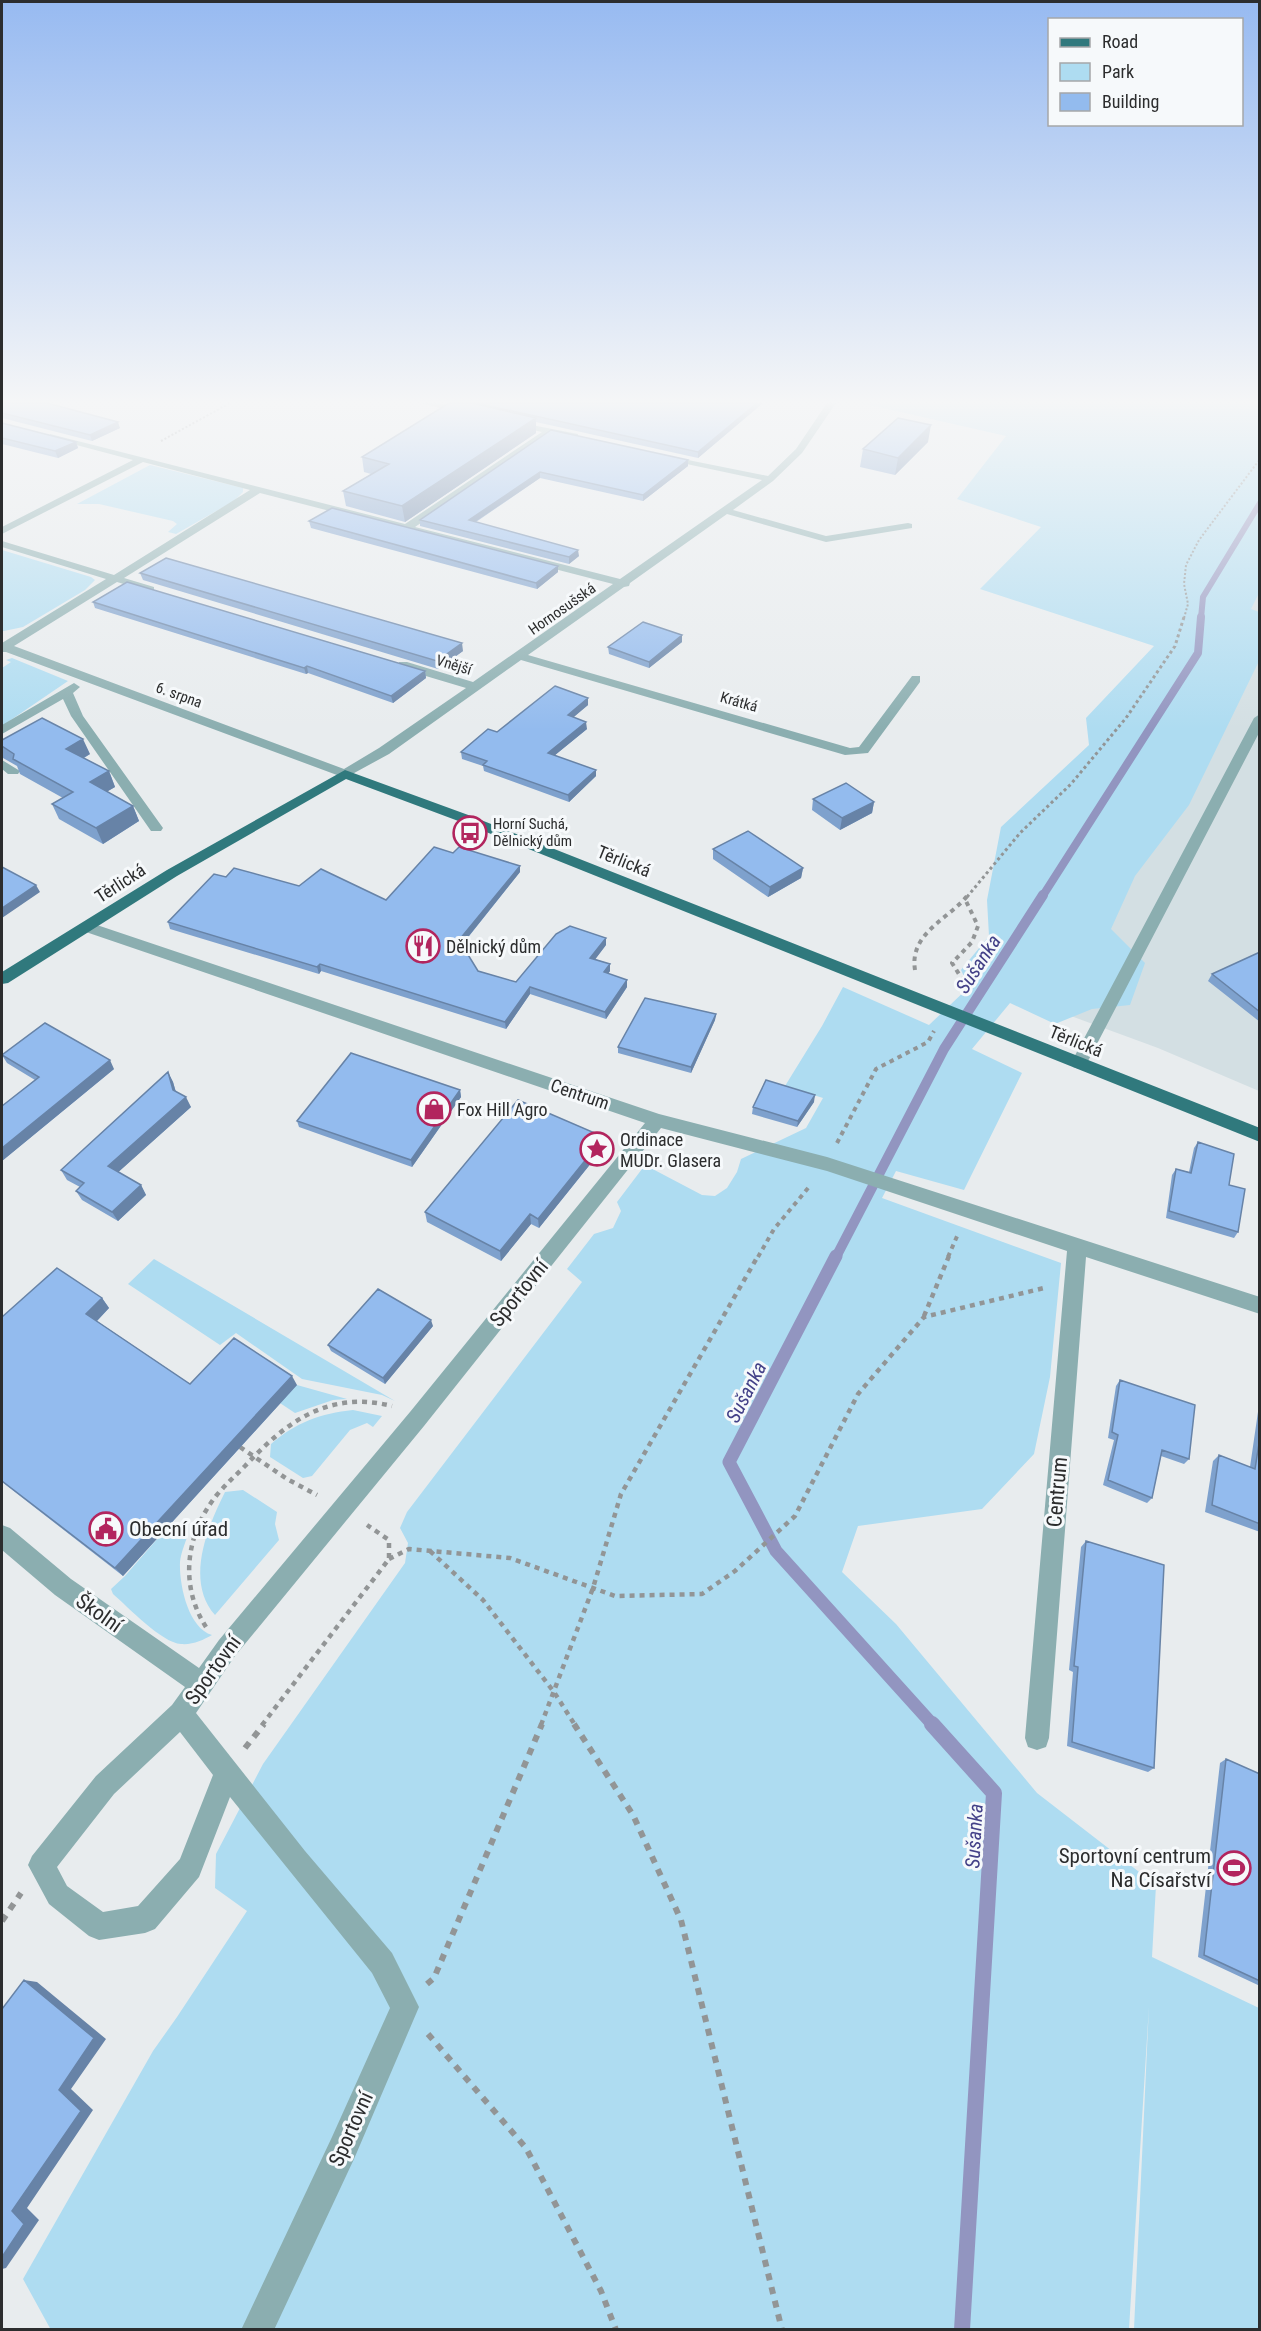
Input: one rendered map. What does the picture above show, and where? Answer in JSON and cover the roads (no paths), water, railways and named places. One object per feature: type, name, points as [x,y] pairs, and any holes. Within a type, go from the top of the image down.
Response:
[{"type":"main road","name":"Těrlická","points":[[2,979],[172,873],[345,774],[466,819],[1260,1135]]},
{"type":"street","points":[[2,531],[39,512]]},
{"type":"street","points":[[3,647],[221,512]]},
{"type":"street","points":[[348,512],[625,584]]},
{"type":"street","points":[[408,527],[430,512]]},
{"type":"street","name":"Hornosušská","points":[[345,774],[384,751],[725,512]]},
{"type":"street","points":[[729,512],[825,539],[908,526]]},
{"type":"street","points":[[2,544],[157,591]]},
{"type":"street","name":"6. srpna","points":[[3,647],[345,774]]},
{"type":"street","name":"Krátká","points":[[520,656],[850,752],[863,750],[916,679]]},
{"type":"street","name":"Vnější","points":[[393,662],[476,687]]},
{"type":"street","points":[[2,730],[89,678]]},
{"type":"street","points":[[66,692],[77,716],[156,828]]},
{"type":"street","points":[[1079,1063],[1260,718]]},
{"type":"street","name":"Centrum","points":[[88,927],[657,1120],[827,1164],[1260,1306]]},
{"type":"street","name":"Sportovní","points":[[257,2330],[343,2148],[405,2007],[382,1963],[181,1714],[227,1648],[344,1509],[657,1120]]},
{"type":"street","name":"Centrum","points":[[1037,1738],[1077,1246]]},
{"type":"street","name":"Školní","points":[[2,1536],[63,1587],[201,1684]]},
{"type":"street","points":[[181,1714],[105,1785],[41,1865],[58,1895],[99,1926],[145,1919],[190,1868],[227,1772]]},
{"type":"waterway","name":"Sušanka","points":[[1201,618],[1203,597],[1255,512]]},
{"type":"waterway","name":"Sušanka","points":[[1042,897],[1198,653],[1201,617]]},
{"type":"waterway","name":"Sušanka","points":[[836,1257],[944,1049],[1043,895]]},
{"type":"waterway","name":"Sušanka","points":[[836,1256],[729,1462],[776,1551],[933,1725]]},
{"type":"waterway","name":"Sušanka","points":[[932,1724],[994,1793],[962,2330]]},
{"type":"place","name":"Horní Suchá, Dělnický dům","points":[[470,833]]},
{"type":"place","name":"Dělnický dům","points":[[423,946]]},
{"type":"place","name":"Fox Hill Agro","points":[[434,1109]]},
{"type":"place","name":"Ordinace MUDr. Glasera","points":[[597,1149]]},
{"type":"place","name":"Obecní úřad","points":[[106,1529]]},
{"type":"place","name":"Sportovní centrum Na Císařství","points":[[1234,1868]]}]
